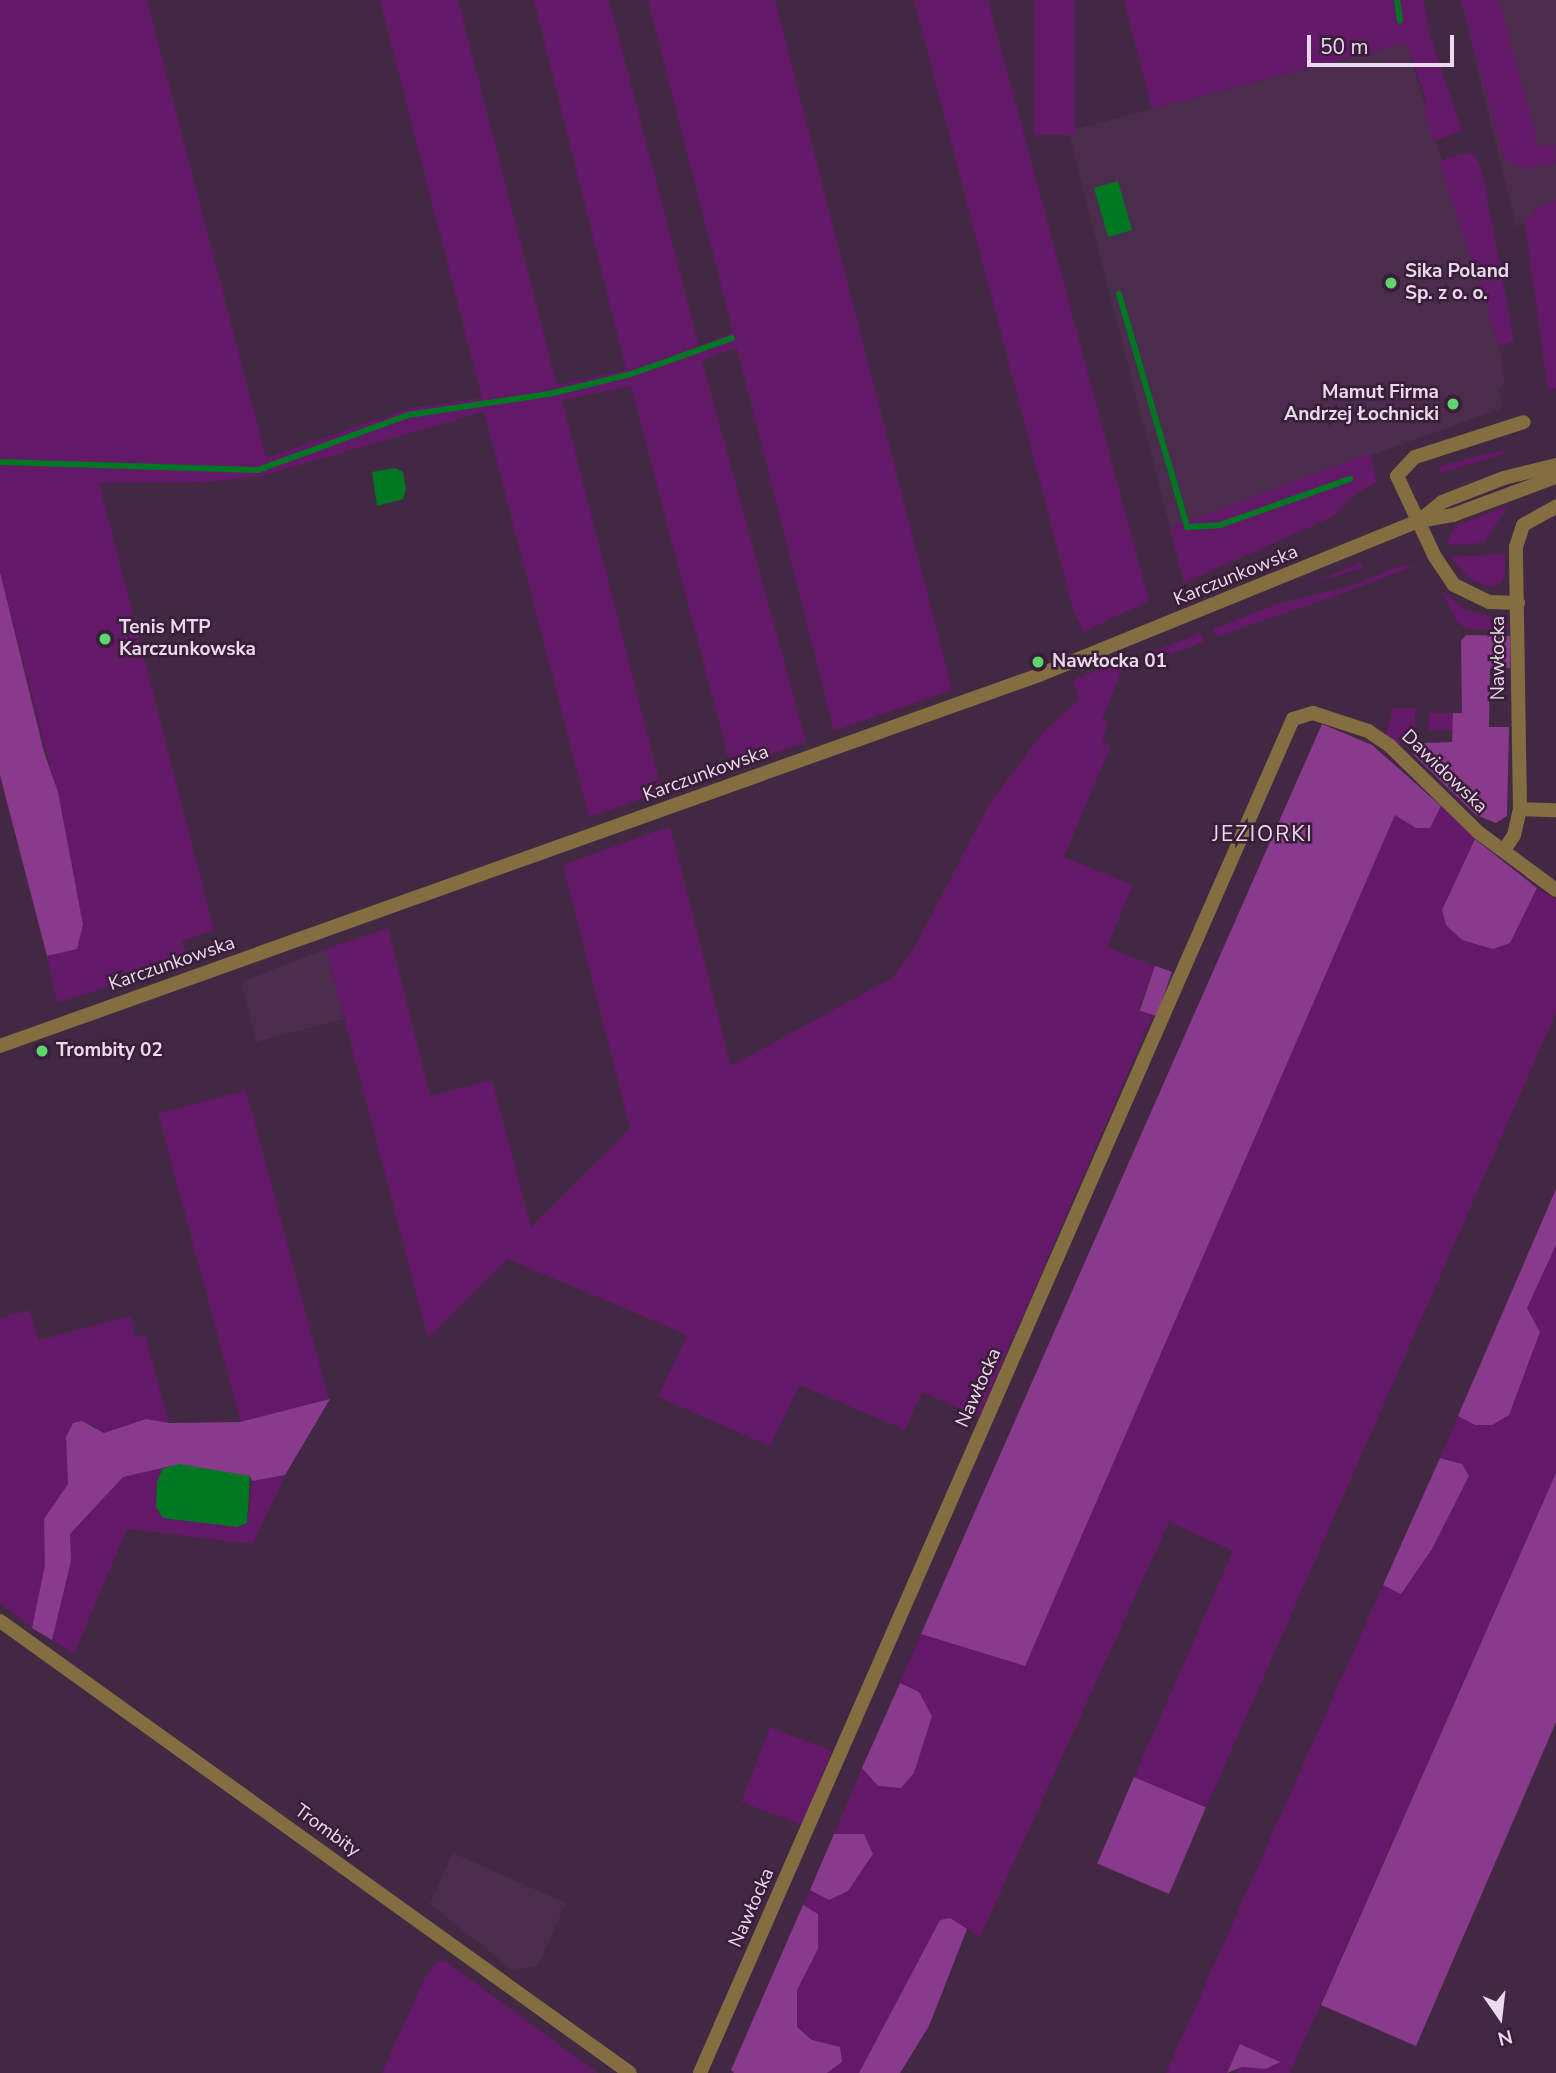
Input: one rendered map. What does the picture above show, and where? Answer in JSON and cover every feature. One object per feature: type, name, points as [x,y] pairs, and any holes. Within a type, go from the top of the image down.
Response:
[{"type":"street","name":"Nawłocka","points":[[1504,850],[1514,835],[1520,809],[1518,603],[1489,602],[1462,591],[1444,572],[1396,476],[1403,466],[1415,457],[1524,422]]},
{"type":"street","name":"Karczunkowska","points":[[1419,521],[1442,502],[1504,478],[1556,465]]},
{"type":"street","name":"Karczunkowska","points":[[0,1046],[1039,676],[1419,521],[1452,515],[1556,478]]},
{"type":"street","points":[[1518,603],[1518,535],[1530,519],[1556,507]]},
{"type":"street","name":"Dawidowska","points":[[1293,719],[1313,713],[1368,731],[1504,850],[1556,890]]},
{"type":"street","name":"Nawłocka","points":[[700,2073],[1293,719]]},
{"type":"street","points":[[1520,809],[1556,810]]},
{"type":"street","name":"Trombity","points":[[0,1622],[630,2073]]},
{"type":"shaded area","points":[[0,0],[147,0],[266,458],[411,408],[482,398],[380,0],[458,0],[557,385],[626,370],[534,0],[609,0],[699,346],[733,332],[648,0],[775,0],[952,690],[834,731],[737,348],[702,360],[806,742],[731,768],[631,386],[562,400],[662,792],[589,817],[484,412],[261,476],[208,482],[99,483],[214,930],[182,941],[187,961],[57,1003],[47,956],[77,949],[64,820],[0,572]]},
{"type":"shaded area","points":[[914,0],[988,0],[1149,601],[1083,632],[1073,609]]},
{"type":"shaded area","points":[[1034,0],[1075,0],[1075,135],[1034,135]]},
{"type":"shaded area","points":[[1124,0],[1424,0],[1430,36],[1462,131],[1433,141],[1424,110],[1426,99],[1406,43],[1152,109]]},
{"type":"shaded area","points":[[1461,0],[1556,0],[1556,200],[1536,208],[1525,223],[1516,226]]},
{"type":"shaded area","points":[[1461,0],[1499,0],[1539,147],[1554,144],[1556,163],[1529,169],[1514,166],[1503,156]]},
{"type":"shaded area","name":"Sika Poland Sp. z o. o.","points":[[1406,43],[1499,346],[1505,380],[1499,391],[1502,408],[1170,528],[1068,131]]},
{"type":"shaded area","points":[[1469,152],[1476,156],[1483,175],[1514,341],[1499,346],[1439,161]]},
{"type":"shaded area","points":[[1118,181],[1132,230],[1108,237],[1094,188]]},
{"type":"shaded area","points":[[1556,200],[1556,388],[1548,391],[1525,223],[1536,208]]},
{"type":"shaded area","points":[[1503,450],[1506,453],[1438,474],[1440,466]]},
{"type":"shaded area","points":[[1370,453],[1377,482],[1355,494],[1332,517],[1184,583],[1170,528]]},
{"type":"shaded area","points":[[395,468],[403,472],[406,489],[403,499],[377,506],[372,472]]},
{"type":"shaded area","points":[[1508,506],[1484,543],[1446,545],[1455,526]]},
{"type":"shaded area","points":[[1506,554],[1504,576],[1499,585],[1489,587],[1470,579],[1450,557]]},
{"type":"shaded area","points":[[1361,562],[1363,568],[1309,584]]},
{"type":"shaded area","points":[[1417,565],[1216,637],[1213,629],[1274,605],[1350,586],[1400,566]]},
{"type":"shaded area","points":[[0,572],[44,752],[58,792],[83,925],[77,949],[47,956],[0,775]]},
{"type":"shaded area","points":[[1441,591],[1466,610],[1498,618],[1510,626],[1505,630],[1467,629],[1457,622]]},
{"type":"shaded area","points":[[1201,633],[1204,641],[1152,661],[1149,653]]},
{"type":"shaded area","points":[[1466,635],[1510,636],[1510,668],[1490,668],[1489,727],[1509,727],[1507,816],[1496,823],[1476,815],[1414,755],[1425,743],[1452,742],[1453,713],[1462,713],[1461,641]]},
{"type":"shaded area","points":[[1117,663],[1123,668],[1102,720],[1108,723],[1102,741],[1111,745],[1064,857],[1133,885],[1107,947],[1155,966],[1138,1009],[1153,1015],[979,1417],[922,1392],[905,1430],[800,1385],[770,1446],[658,1397],[687,1335],[508,1259],[428,1338],[326,949],[388,928],[430,1096],[492,1080],[531,1227],[630,1129],[563,865],[670,826],[731,1066],[892,978],[915,947],[989,804],[1045,730],[1079,700],[1073,680]]},
{"type":"shaded area","points":[[1393,708],[1415,708],[1415,728],[1405,743],[1395,743],[1386,734]]},
{"type":"shaded area","points":[[1429,713],[1453,713],[1453,730],[1429,730]]},
{"type":"shaded area","points":[[1322,724],[1372,745],[1441,806],[1430,828],[1416,828],[1395,815],[1025,1666],[921,1634]]},
{"type":"shaded area","points":[[1441,806],[1475,839],[1442,910],[1510,943],[1537,888],[1556,899],[1556,1013],[1206,1808],[1134,1777],[1233,1551],[1169,1522],[980,1937],[950,1919],[940,1920],[859,2073],[827,2073],[842,2062],[797,2027],[797,1990],[818,1949],[818,1914],[803,1905],[810,1890],[829,1900],[864,1834],[834,1834],[862,1768],[878,1786],[900,1788],[914,1773],[919,1692],[900,1683],[921,1634],[1025,1665],[1395,815],[1416,827],[1430,828]]},
{"type":"shaded area","points":[[1475,839],[1537,888],[1510,943],[1493,949],[1462,940],[1446,925],[1442,910]]},
{"type":"shaded area","points":[[326,949],[344,1019],[256,1042],[241,982]]},
{"type":"shaded area","points":[[1155,966],[1172,972],[1157,1016],[1140,1010]]},
{"type":"shaded area","points":[[246,1090],[329,1399],[241,1423],[158,1114]]},
{"type":"shaded area","points":[[1556,1189],[1556,1245],[1527,1308],[1540,1332],[1509,1415],[1492,1425],[1475,1425],[1458,1416]]},
{"type":"shaded area","points":[[1556,1245],[1556,1473],[1290,2073],[1236,2073],[1242,2067],[1266,2069],[1279,2063],[1241,2044],[1227,2073],[1166,2073],[1383,1585],[1401,1593],[1432,1549],[1469,1477],[1462,1464],[1440,1458],[1458,1416],[1475,1425],[1540,1332],[1527,1308]]},
{"type":"shaded area","points":[[29,1310],[39,1340],[131,1316],[135,1337],[145,1335],[169,1423],[146,1419],[104,1433],[91,1424],[66,1437],[68,1484],[44,1519],[45,1565],[32,1628],[0,1603],[0,1318]]},
{"type":"shaded area","points":[[330,1399],[285,1475],[252,1481],[250,1476],[171,1466],[123,1477],[70,1534],[71,1561],[52,1640],[32,1628],[45,1565],[44,1519],[68,1484],[66,1437],[73,1423],[82,1421],[104,1433],[146,1419],[169,1423],[240,1422]]},
{"type":"shaded area","points":[[1440,1458],[1462,1464],[1469,1476],[1432,1549],[1401,1594],[1383,1585]]},
{"type":"shaded area","points":[[180,1464],[250,1476],[247,1523],[237,1527],[163,1518],[156,1507],[157,1482],[163,1468]]},
{"type":"shaded area","points":[[163,1468],[155,1495],[159,1514],[241,1526],[247,1523],[252,1481],[285,1475],[253,1544],[127,1529],[74,1654],[52,1640],[71,1561],[70,1534],[123,1477]]},
{"type":"shaded area","points":[[1556,1473],[1556,1722],[1416,2046],[1321,2005]]},
{"type":"shaded area","points":[[900,1683],[919,1692],[932,1716],[914,1773],[901,1788],[878,1786],[862,1768]]},
{"type":"shaded area","points":[[770,1727],[832,1751],[803,1825],[741,1802]]},
{"type":"shaded area","points":[[1134,1777],[1206,1807],[1169,1894],[1097,1864]]},
{"type":"shaded area","points":[[834,1834],[864,1834],[873,1854],[848,1891],[829,1900],[810,1890]]},
{"type":"shaded area","points":[[453,1853],[566,1903],[538,1965],[514,1971],[430,1904]]},
{"type":"shaded area","points":[[803,1905],[818,1914],[818,1949],[797,1990],[797,2027],[812,2040],[840,2047],[842,2062],[827,2073],[734,2073],[731,2070]]},
{"type":"shaded area","points":[[950,1918],[967,1929],[929,2026],[900,2073],[859,2073],[940,1920]]},
{"type":"shaded area","points":[[444,1960],[598,2073],[382,2073],[424,1979],[437,1961]]},
{"type":"shaded area","points":[[1240,2044],[1280,2062],[1266,2069],[1242,2067],[1227,2073]]},
{"type":"waterway","points":[[1397,0],[1400,21]]},
{"type":"waterway","points":[[1119,294],[1187,527],[1220,525],[1350,479]]},
{"type":"waterway","points":[[0,462],[258,470],[408,415],[549,394],[631,374],[732,338]]},
{"type":"place","name":"Sika Poland Sp. z o. o.","points":[[1391,283]]},
{"type":"place","name":"Mamut Firma Andrzej Łochnicki","points":[[1453,404]]},
{"type":"place","name":"Tenis MTP Karczunkowska","points":[[105,639]]},
{"type":"place","name":"Nawłocka 01","points":[[1038,662]]},
{"type":"place","name":"Trombity 02","points":[[42,1051]]},
{"type":"district","name":"JEZIORKI","points":[[1263,834]]}]
